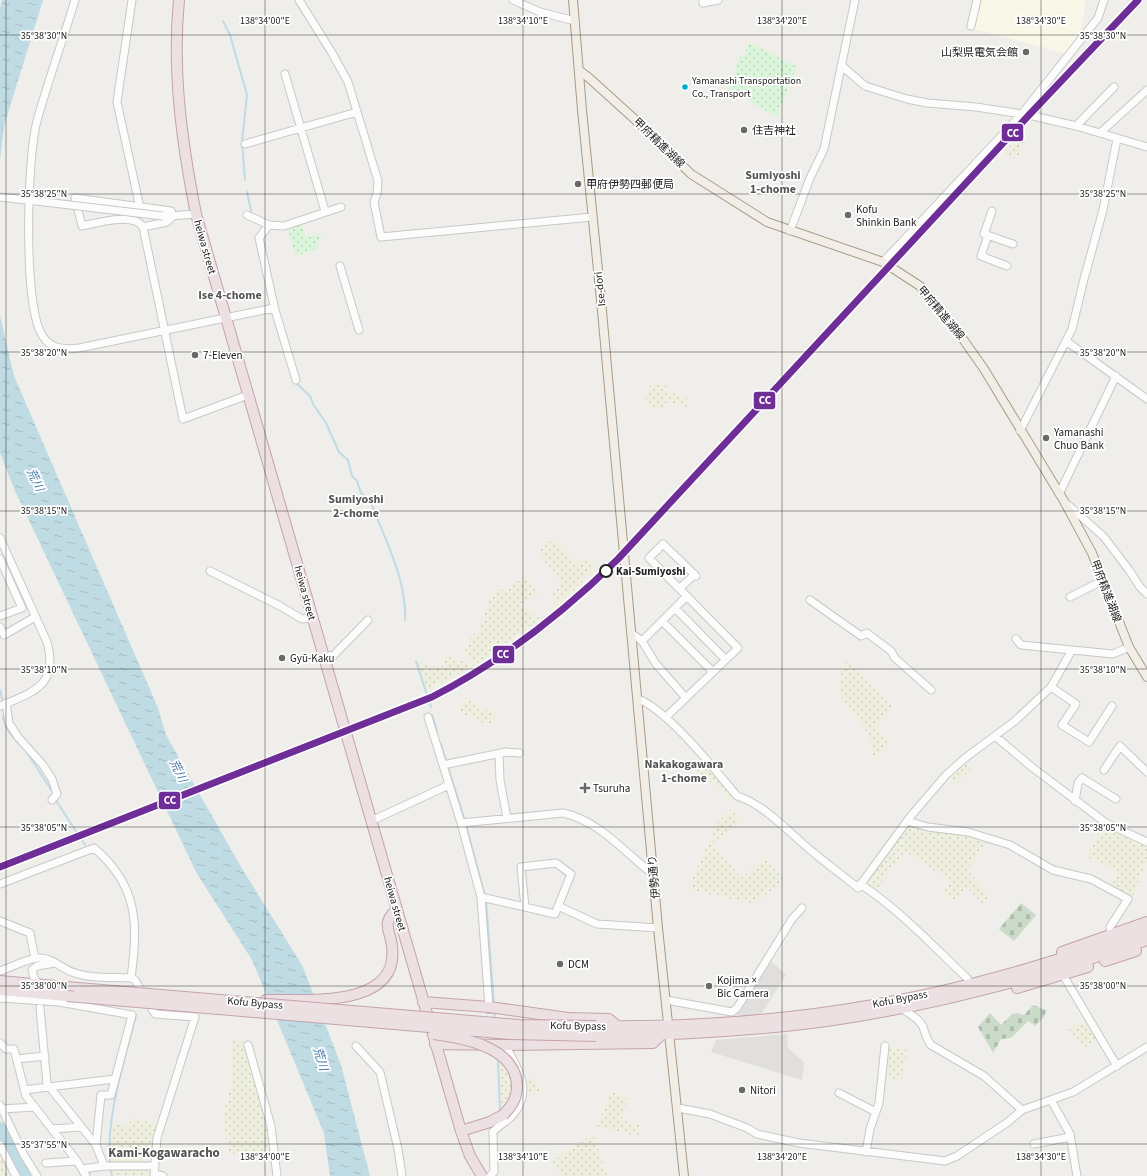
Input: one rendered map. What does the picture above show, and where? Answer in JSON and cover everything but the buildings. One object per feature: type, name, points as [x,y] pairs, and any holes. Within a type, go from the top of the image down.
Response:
[{"type":"highway","name":"heiwa street","points":[[179,0],[177,50],[179,92],[183,142],[196,214],[435,1044],[461,1131],[470,1156],[482,1176]]},
{"type":"highway","points":[[226,1000],[313,999],[350,996],[367,991],[380,984],[387,975],[393,956],[392,944],[387,924],[388,920],[396,910]]},
{"type":"highway","points":[[975,983],[1006,968],[1058,953],[1147,922]]},
{"type":"highway","name":"Kofu Bypass","points":[[0,990],[511,1034],[596,1031],[667,1032],[745,1029],[839,1019],[901,1008],[993,988],[1087,956],[1147,930]]},
{"type":"highway","name":"Kofu Bypass","points":[[0,981],[596,1031],[618,1027],[667,1032],[849,1008],[975,983],[1147,940]]},
{"type":"highway","points":[[993,988],[1016,988],[1063,975],[1147,947]]},
{"type":"highway","points":[[423,1002],[489,1007],[544,1016],[609,1019],[618,1027]]},
{"type":"highway","points":[[350,1021],[358,1026],[409,1030],[456,1037],[498,1053],[511,1066],[516,1082],[517,1095],[512,1106],[503,1115],[490,1122],[461,1131]]},
{"type":"highway","points":[[435,1044],[505,1045],[653,1043],[667,1032]]},
{"type":"main road","name":"Ise-dori","points":[[573,0],[631,633]]},
{"type":"main road","name":"甲府精進湖線","points":[[580,71],[640,124],[691,174],[767,222],[883,262],[920,286],[958,332],[984,369],[1020,431],[1062,498],[1092,553],[1129,647],[1147,677]]},
{"type":"main road","name":"伊勢通り","points":[[631,633],[666,1000],[667,1032],[678,1108],[684,1176]]},
{"type":"street","points":[[75,0],[37,122],[30,201],[29,246],[32,290],[38,326],[45,340],[61,349],[70,350],[274,308]]},
{"type":"street","points":[[132,0],[117,102],[140,208]]},
{"type":"street","points":[[299,0],[329,48],[344,77],[357,112],[378,181],[377,194],[374,202],[381,237],[592,217]]},
{"type":"street","points":[[514,0],[540,12],[575,21]]},
{"type":"street","points":[[703,0],[704,3],[718,0]]},
{"type":"street","points":[[790,231],[810,178],[824,149],[855,0]]},
{"type":"street","points":[[972,26],[977,0]]},
{"type":"street","points":[[883,262],[1021,115],[1098,18],[1104,0]]},
{"type":"street","points":[[841,65],[865,86],[907,99],[927,103],[976,107],[1021,115],[1076,126],[1147,147]]},
{"type":"street","points":[[285,74],[325,211]]},
{"type":"street","points":[[1076,126],[1114,87]]},
{"type":"street","points":[[1100,133],[1147,90]]},
{"type":"street","points":[[245,144],[357,112]]},
{"type":"street","points":[[1020,431],[1072,328],[1103,210],[1117,139]]},
{"type":"street","points":[[0,197],[163,216],[196,214]]},
{"type":"street","points":[[173,216],[170,211],[75,198],[82,226],[115,219],[136,221],[143,227],[183,419],[248,395]]},
{"type":"street","points":[[247,215],[269,225],[284,226],[325,211],[341,207]]},
{"type":"street","points":[[992,211],[984,234],[1013,244]]},
{"type":"street","points":[[143,227],[167,222],[173,216]]},
{"type":"street","points":[[269,225],[259,238],[274,308],[296,380]]},
{"type":"street","points":[[988,235],[981,256],[1007,266]]},
{"type":"street","points":[[340,266],[359,330]]},
{"type":"street","points":[[1066,341],[1147,399]]},
{"type":"street","points":[[1116,376],[1062,498],[1104,537],[1140,587],[1147,594]]},
{"type":"street","points":[[0,538],[51,656],[50,669],[41,685],[34,692],[3,705],[9,723],[18,737],[43,765],[52,779],[56,794],[52,800]]},
{"type":"street","points":[[666,717],[738,648],[650,558],[663,544],[695,576],[680,588]]},
{"type":"street","points":[[0,559],[22,608],[0,616]]},
{"type":"street","points":[[210,571],[280,606],[302,619],[312,618]]},
{"type":"street","points":[[1070,598],[1102,581]]},
{"type":"street","points":[[642,641],[687,596]]},
{"type":"street","points":[[810,600],[861,636],[867,633],[892,651],[895,658],[931,690]]},
{"type":"street","points":[[675,608],[726,659]]},
{"type":"street","points":[[0,627],[4,635],[35,617]]},
{"type":"street","points":[[323,655],[334,656],[368,620]]},
{"type":"street","points":[[662,621],[713,672]]},
{"type":"street","points":[[631,633],[642,641],[656,664],[686,698]]},
{"type":"street","points":[[1016,639],[1020,645],[1113,654],[1129,647]]},
{"type":"street","points":[[638,699],[648,703],[666,717],[737,796],[750,800],[765,810],[815,854],[858,888],[907,821],[946,775],[1015,721],[1051,687],[1072,650]]},
{"type":"street","points":[[1051,687],[1076,704],[1062,725],[1089,742],[1112,706]]},
{"type":"street","points":[[428,717],[462,823],[481,897],[489,1007]]},
{"type":"street","points":[[994,736],[1075,801],[1106,823],[1147,842]]},
{"type":"street","points":[[1104,770],[1120,746],[1147,772]]},
{"type":"street","points":[[443,765],[506,752],[519,753]]},
{"type":"street","points":[[499,754],[500,780],[507,818]]},
{"type":"street","points":[[1075,801],[1078,783],[1082,778],[1116,799]]},
{"type":"street","points":[[371,821],[450,785]]},
{"type":"street","points":[[462,823],[562,813],[578,816],[626,850],[654,875]]},
{"type":"street","points":[[907,821],[928,827],[968,832],[1010,845],[1053,870],[1091,879],[1102,884],[1128,899],[1110,927],[1111,935]]},
{"type":"street","points":[[0,884],[94,848],[104,857],[117,873],[130,900],[136,933],[131,978]]},
{"type":"street","points":[[481,897],[524,907],[555,914],[571,874],[556,862],[521,867],[524,907]]},
{"type":"street","points":[[860,884],[876,895],[922,934],[967,978],[975,983]]},
{"type":"street","points":[[558,906],[597,924],[658,928]]},
{"type":"street","points":[[666,1000],[732,1012],[737,1008],[792,919],[802,908]]},
{"type":"street","points":[[0,921],[30,933],[34,954]]},
{"type":"street","points":[[0,971],[32,959],[40,958],[55,963],[73,973],[87,976],[131,978],[135,980],[155,1014],[195,1017],[157,1138],[154,1175],[163,1176]]},
{"type":"street","points":[[39,984],[34,978],[32,970],[36,966],[55,963]]},
{"type":"street","points":[[1063,975],[1118,1066]]},
{"type":"street","points":[[0,998],[59,1002],[132,1015],[111,1095],[101,1095],[96,1145]]},
{"type":"street","points":[[40,1008],[47,1084],[96,1145],[104,1166]]},
{"type":"street","points":[[901,1008],[920,1022],[926,1039],[931,1045],[984,1076],[1022,1110]]},
{"type":"street","points":[[0,1043],[6,1049],[14,1049],[26,1096],[77,1161],[86,1176]]},
{"type":"street","points":[[248,1045],[271,1126],[277,1176]]},
{"type":"street","points":[[490,1176],[494,1172],[493,1132],[513,1115],[522,1096],[522,1076],[505,1045]]},
{"type":"street","points":[[356,1046],[380,1072],[398,1149],[402,1176]]},
{"type":"street","points":[[866,1152],[870,1129],[879,1103],[885,1046]]},
{"type":"street","points":[[678,1108],[710,1114],[747,1128],[757,1134],[829,1148],[945,1161],[957,1156],[1008,1122],[1022,1110],[1073,1092],[1146,1050]]},
{"type":"street","points":[[17,1059],[45,1056]]},
{"type":"street","points":[[24,1090],[116,1079]]},
{"type":"street","points":[[839,1093],[876,1112]]},
{"type":"street","points":[[1051,1100],[1070,1137],[1077,1176]]},
{"type":"street","points":[[35,1107],[1,1107],[24,1154],[37,1176]]},
{"type":"street","points":[[52,1129],[81,1127]]},
{"type":"street","points":[[1034,1144],[1070,1137]]},
{"type":"street","points":[[0,1145],[16,1176]]},
{"type":"street","points":[[46,1163],[77,1161]]},
{"type":"street","points":[[82,1169],[104,1166],[155,1166]]},
{"type":"shaded area","points":[[977,0],[1086,0],[1078,43],[1068,54],[971,28]]},
{"type":"shaded area","points":[[767,957],[786,975],[762,1013],[741,1016],[732,1012]]},
{"type":"shaded area","points":[[787,1034],[788,1048],[804,1062],[802,1080],[711,1052],[716,1040]]},
{"type":"green space","points":[[749,42],[797,67],[776,117],[728,88],[732,81],[740,55],[744,56]]},
{"type":"green space","points":[[1022,132],[1026,133],[1018,159],[1003,154]]},
{"type":"green space","points":[[301,223],[306,237],[320,234],[322,239],[316,241],[318,249],[296,256],[287,228]]},
{"type":"green space","points":[[651,383],[668,386],[666,391],[689,399],[686,408],[667,401],[664,411],[644,404]]},
{"type":"green space","points":[[554,538],[578,564],[586,556],[595,566],[581,583],[557,606],[550,595],[561,585],[538,552]]},
{"type":"green space","points":[[527,575],[538,594],[521,605],[540,619],[473,666],[427,690],[416,661],[441,669],[447,654],[470,665],[472,657],[464,654],[472,634],[477,635],[491,594],[495,595],[497,586],[504,591]]},
{"type":"green space","points":[[847,660],[894,707],[876,727],[891,744],[872,760],[870,739],[867,732],[838,692],[841,674]]},
{"type":"green space","points":[[465,698],[478,707],[495,713],[490,726],[459,712]]},
{"type":"green space","points":[[703,757],[732,787],[731,800],[692,766]]},
{"type":"green space","points":[[964,762],[971,769],[955,784],[948,776]]},
{"type":"green space","points":[[732,809],[740,823],[713,843],[741,878],[767,857],[784,881],[753,904],[688,889],[718,822]]},
{"type":"green space","points":[[1104,824],[1147,845],[1147,860],[1133,896],[1112,887],[1117,871],[1087,857]]},
{"type":"green space","points":[[910,825],[925,830],[969,834],[988,840],[967,870],[990,896],[982,903],[967,887],[954,902],[943,893],[951,882],[905,851],[875,892],[866,885],[865,881],[907,826]]},
{"type":"green space","points":[[1021,903],[1036,915],[1014,941],[999,929]]},
{"type":"green space","points":[[1033,1005],[1046,1010],[1044,1017],[1035,1026],[1028,1021],[1011,1038],[1001,1039],[993,1053],[978,1027],[990,1013],[1001,1025],[1011,1015],[1017,1013],[1024,1015]]},
{"type":"green space","points":[[1087,1019],[1099,1039],[1083,1048],[1069,1030]]},
{"type":"green space","points":[[232,1037],[248,1045],[271,1126],[274,1154],[229,1154],[223,1117],[232,1081]]},
{"type":"green space","points":[[887,1047],[908,1050],[901,1080],[884,1077]]},
{"type":"green space","points":[[500,1061],[510,1074],[513,1084],[512,1093],[508,1103],[502,1111]]},
{"type":"green space","points":[[536,1078],[541,1096],[525,1090],[525,1081]]},
{"type":"green space","points":[[611,1091],[628,1099],[621,1120],[642,1125],[638,1136],[597,1127]]},
{"type":"green space","points":[[132,1118],[161,1125],[154,1176],[112,1176],[108,1147],[111,1123],[128,1127]]},
{"type":"green space","points":[[593,1134],[607,1176],[561,1176],[550,1163]]},
{"type":"green space","points":[[0,1145],[16,1176],[0,1176]]},
{"type":"water","points":[[2,0],[43,0],[4,126],[0,160],[0,8]]},
{"type":"water","name":"荒川","points":[[0,316],[14,376],[158,708],[166,735],[241,867],[302,965],[341,1065],[370,1176],[330,1176],[324,1133],[252,960],[196,872],[15,491],[0,453]]},
{"type":"waterway","points":[[223,21],[230,35],[247,95],[242,142],[245,180]]},
{"type":"waterway","points":[[247,192],[252,215]]},
{"type":"waterway","points":[[296,383],[310,396],[313,404],[326,423],[339,452],[348,460],[352,476],[357,481],[361,493],[370,500],[394,559],[405,605],[405,620]]},
{"type":"waterway","points":[[416,661],[431,707]]},
{"type":"waterway","points":[[0,690],[2,699]]},
{"type":"waterway","points":[[432,715],[437,731]]},
{"type":"waterway","points":[[3,716],[8,730],[23,748]]},
{"type":"waterway","points":[[441,744],[446,761]]},
{"type":"waterway","points":[[26,751],[52,791]]},
{"type":"waterway","points":[[448,767],[465,821]]},
{"type":"waterway","points":[[57,802],[85,845]]},
{"type":"waterway","points":[[466,825],[485,896]]},
{"type":"waterway","points":[[486,901],[494,1004]]},
{"type":"waterway","points":[[494,1010],[495,1020]]},
{"type":"waterway","points":[[112,1176],[110,1157],[112,1116],[120,1075],[136,1015]]},
{"type":"waterway","points":[[498,1058],[500,1112]]},
{"type":"waterway","points":[[0,1128],[25,1176]]},
{"type":"tunnel","points":[[489,1007],[494,1049]]},
{"type":"transit line","name":"CC","points":[[0,867],[432,697],[483,668],[530,635],[575,599],[618,559],[1029,115],[1138,0]]},
{"type":"place","name":"山梨県電気会館","points":[[1026,52]]},
{"type":"place","name":"Yamanashi Transportation Co., Transport","points":[[685,87]]},
{"type":"place","name":"住吉神社","points":[[744,130]]},
{"type":"place","name":"甲府伊勢四郵便局","points":[[578,184]]},
{"type":"place","name":"Kofu Shinkin Bank","points":[[848,215]]},
{"type":"place","name":"7-Eleven","points":[[195,355]]},
{"type":"place","name":"Yamanashi Chuo Bank","points":[[1046,438]]},
{"type":"place","name":"Kai-Sumiyoshi","points":[[606,571]]},
{"type":"place","name":"Gyū-Kaku","points":[[282,658]]},
{"type":"place","name":"Tsuruha","points":[[585,788]]},
{"type":"place","name":"DCM","points":[[560,964]]},
{"type":"place","name":"Kojima × Bic Camera","points":[[709,986]]},
{"type":"place","name":"Nitori","points":[[742,1090]]},
{"type":"district","name":"Sumiyoshi 1-chome","points":[[773,182]]},
{"type":"district","name":"Ise 4-chome","points":[[230,295]]},
{"type":"district","name":"Sumiyoshi 2-chome","points":[[356,506]]},
{"type":"district","name":"Nakakogawara 1-chome","points":[[684,771]]},
{"type":"district","name":"Kami-Kogawaracho","points":[[164,1153]]}]
